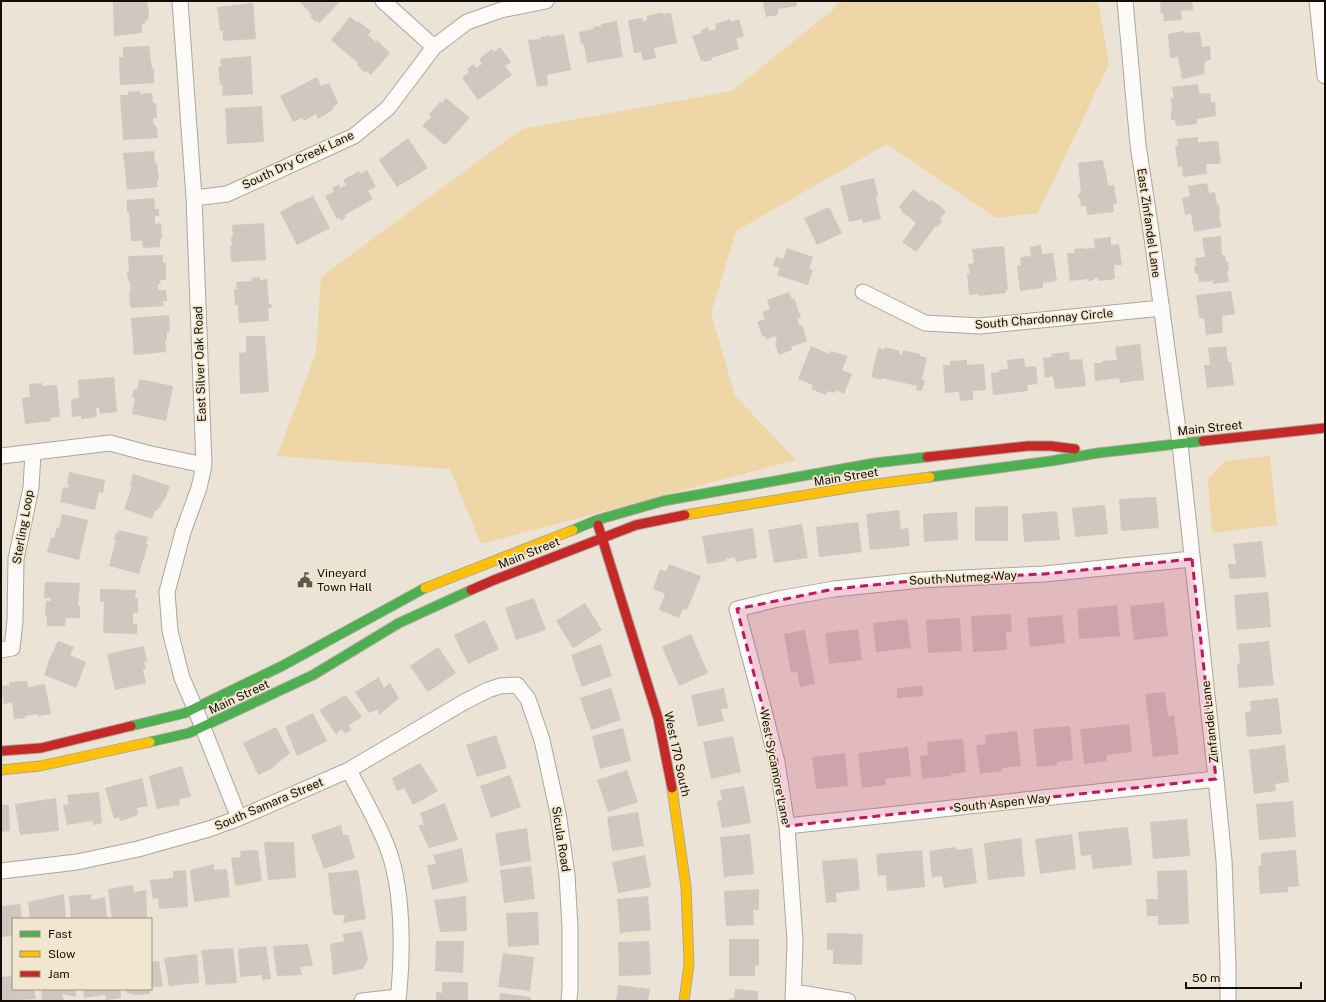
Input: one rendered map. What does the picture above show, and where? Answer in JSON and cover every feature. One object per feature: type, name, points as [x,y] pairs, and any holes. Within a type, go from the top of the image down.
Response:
[{"type":"street","name":"East Silver Oak Road","points":[[180,1],[194,198],[204,465],[200,488],[183,532],[167,592],[170,631],[182,678],[199,717],[238,818]]},
{"type":"street","points":[[384,1],[434,47]]},
{"type":"street","name":"South Dry Creek Lane","points":[[194,198],[227,194],[354,136],[388,108],[434,47],[467,22],[501,10],[546,1]]},
{"type":"street","name":"East Zinfandel Lane","points":[[1125,1],[1138,145],[1180,444]]},
{"type":"street","points":[[1317,1],[1325,76]]},
{"type":"street","name":"South Chardonnay Circle","points":[[863,292],[925,323],[980,326],[1162,308]]},
{"type":"street","name":"Main Street","points":[[1,751],[41,748],[185,713],[199,717],[313,675],[399,623],[494,580],[636,525],[691,514],[860,486],[1050,461],[1098,453],[1325,428]]},
{"type":"street","points":[[1,456],[110,443],[147,453],[204,465]]},
{"type":"street","name":"Zinfandel Lane","points":[[1180,444],[1224,860],[1228,1001]]},
{"type":"street","name":"Main Street","points":[[1,770],[40,766],[189,733],[199,717],[282,666],[427,587],[597,520],[663,501],[875,463],[1028,446],[1074,448],[1098,453]]},
{"type":"street","name":"Sterling Loop","points":[[1,650],[12,648],[15,621],[16,559],[31,488],[33,452]]},
{"type":"street","name":"West 170 South","points":[[597,520],[658,718],[675,804],[686,887],[688,964],[684,1001]]},
{"type":"street","name":"South Nutmeg Way","points":[[736,609],[778,599],[834,589],[913,581],[1044,574],[1192,559]]},
{"type":"street","name":"West Sycamore Lane","points":[[736,609],[777,762],[787,826],[795,941],[793,997]]},
{"type":"street","name":"South Samara Street","points":[[1,871],[77,862],[138,849],[209,829],[349,770],[464,702],[488,690],[500,686],[517,685]]},
{"type":"street","name":"Sicula Road","points":[[517,685],[528,699],[542,740],[558,813],[567,875],[570,920],[569,1001]]},
{"type":"street","points":[[349,770],[387,844],[398,882],[401,958],[398,999],[362,1001]]},
{"type":"street","name":"South Aspen Way","points":[[787,826],[1216,779]]},
{"type":"street","points":[[793,997],[848,1001]]},
{"type":"highlighted area","points":[[1192,559],[1216,779],[787,826],[777,762],[737,609],[834,589],[921,580],[1044,574]]},
{"type":"shaded area","points":[[838,1],[1098,1],[1109,64],[1038,213],[996,218],[887,144],[736,231],[711,313],[735,396],[796,460],[481,544],[450,469],[277,456],[316,353],[321,277],[522,129],[732,91],[835,8]]},
{"type":"shaded area","points":[[1270,456],[1277,525],[1212,533],[1208,479],[1225,461]]},
{"type":"building","points":[[113,1],[147,1],[149,13],[148,20],[145,21],[145,25],[142,24],[142,33],[114,36]]},
{"type":"building","points":[[299,1],[338,1],[339,3],[319,23],[310,16],[312,15]]},
{"type":"building","points":[[763,1],[796,1],[797,6],[778,9],[778,15],[766,17]]},
{"type":"building","points":[[1160,1],[1192,1],[1193,10],[1181,11],[1182,20],[1164,21],[1163,13],[1161,14]]},
{"type":"building","points":[[253,3],[256,39],[223,41],[223,31],[220,31],[217,7]]},
{"type":"building","points":[[663,12],[663,14],[671,13],[677,43],[654,48],[656,58],[643,61],[641,52],[634,53],[628,20],[642,18],[643,21],[647,20],[647,16]]},
{"type":"building","points":[[350,17],[371,31],[368,35],[376,42],[377,40],[390,53],[371,75],[366,71],[364,72],[357,65],[358,63],[331,40]]},
{"type":"building","points":[[730,19],[731,22],[739,19],[744,36],[736,39],[739,49],[711,58],[712,60],[704,62],[703,60],[701,61],[692,36],[702,33],[701,30],[708,27],[709,31],[716,29],[715,24]]},
{"type":"building","points":[[617,21],[623,57],[587,63],[584,45],[581,44],[579,32],[594,29],[593,27],[601,26],[601,24]]},
{"type":"building","points":[[1184,31],[1184,33],[1200,32],[1202,47],[1210,46],[1211,60],[1205,61],[1206,63],[1204,63],[1205,74],[1182,79],[1178,57],[1170,58],[1168,34]]},
{"type":"building","points":[[564,34],[571,70],[547,75],[548,85],[537,87],[528,40],[541,39],[541,37],[550,35],[550,37]]},
{"type":"building","points":[[149,46],[152,69],[154,68],[154,83],[120,85],[119,57],[123,57],[123,47]]},
{"type":"building","points":[[500,47],[511,62],[505,66],[512,75],[478,100],[462,78],[469,72],[467,69],[474,64],[476,68],[482,64],[479,59],[492,49],[494,52]]},
{"type":"building","points":[[251,56],[253,94],[222,96],[223,85],[220,85],[218,67],[221,67],[220,59]]},
{"type":"building","points":[[317,77],[321,86],[329,83],[338,103],[332,108],[333,110],[318,119],[316,114],[304,121],[302,118],[293,122],[280,96]]},
{"type":"building","points":[[1198,84],[1199,94],[1210,93],[1211,102],[1215,102],[1216,116],[1197,119],[1197,124],[1176,126],[1175,120],[1171,120],[1171,98],[1174,98],[1172,87]]},
{"type":"building","points":[[140,91],[140,94],[152,93],[153,103],[156,103],[157,118],[153,118],[153,123],[157,128],[158,138],[123,140],[120,95],[128,95],[128,92]]},
{"type":"building","points":[[446,98],[470,118],[445,145],[422,126],[431,117],[429,114]]},
{"type":"building","points":[[262,106],[264,142],[227,144],[225,108]]},
{"type":"building","points":[[1198,137],[1198,142],[1218,141],[1221,162],[1219,162],[1220,164],[1206,164],[1207,174],[1183,177],[1182,166],[1178,167],[1175,146],[1178,145],[1177,139]]},
{"type":"building","points":[[408,138],[428,168],[397,187],[379,160]]},
{"type":"building","points":[[154,151],[155,164],[157,163],[159,179],[157,180],[158,187],[127,190],[123,153]]},
{"type":"building","points":[[1103,160],[1108,186],[1114,185],[1117,204],[1113,204],[1114,212],[1087,215],[1086,206],[1081,207],[1080,198],[1078,198],[1078,194],[1081,193],[1078,163]]},
{"type":"building","points":[[367,170],[376,187],[368,191],[373,199],[345,215],[346,217],[341,221],[340,218],[337,219],[325,196],[334,192],[332,188],[339,184],[340,188],[346,185],[343,180],[359,171],[360,174]]},
{"type":"building","points":[[874,178],[878,196],[876,197],[881,219],[863,223],[862,219],[849,222],[840,186]]},
{"type":"building","points":[[1207,183],[1209,193],[1215,192],[1217,205],[1219,205],[1221,227],[1194,232],[1191,214],[1185,215],[1182,198],[1190,196],[1188,186]]},
{"type":"building","points":[[913,189],[930,202],[931,199],[946,211],[940,219],[942,221],[938,227],[936,226],[916,252],[902,242],[916,223],[901,211],[902,210],[899,207]]},
{"type":"building","points":[[313,196],[330,228],[297,245],[280,212]]},
{"type":"building","points":[[154,198],[155,209],[159,209],[159,216],[155,216],[155,224],[161,223],[162,239],[160,239],[160,247],[143,248],[142,241],[131,241],[129,212],[127,213],[127,200]]},
{"type":"building","points":[[829,207],[842,233],[817,245],[804,218]]},
{"type":"building","points":[[264,223],[266,260],[231,262],[230,246],[232,246],[231,237],[233,237],[232,225]]},
{"type":"building","points":[[1221,236],[1222,255],[1225,255],[1226,262],[1228,262],[1229,271],[1227,271],[1229,282],[1213,284],[1213,281],[1199,282],[1198,274],[1195,274],[1194,266],[1196,266],[1195,258],[1205,257],[1202,238]]},
{"type":"building","points":[[1111,237],[1111,245],[1119,244],[1122,265],[1114,265],[1115,279],[1099,281],[1098,278],[1094,278],[1094,280],[1088,281],[1088,279],[1070,281],[1067,253],[1075,253],[1074,249],[1095,248],[1094,239]]},
{"type":"building","points":[[1041,245],[1042,254],[1053,253],[1057,281],[1043,283],[1043,288],[1020,291],[1017,266],[1021,265],[1020,257],[1031,256],[1030,247]]},
{"type":"building","points":[[1004,246],[1008,290],[1006,290],[1006,293],[979,296],[979,294],[969,295],[967,274],[970,275],[968,264],[974,263],[972,249]]},
{"type":"building","points":[[787,248],[813,257],[809,269],[813,270],[808,285],[777,275],[780,268],[773,266],[776,257],[783,259]]},
{"type":"building","points":[[163,255],[163,263],[166,263],[166,280],[160,280],[161,284],[158,284],[158,290],[166,290],[167,301],[163,301],[164,306],[132,308],[130,306],[129,293],[130,281],[128,281],[127,272],[129,272],[128,256]]},
{"type":"building","points":[[260,277],[260,280],[267,279],[269,304],[271,304],[272,308],[268,308],[269,321],[239,323],[238,305],[235,305],[234,289],[237,289],[236,282],[252,281],[251,278]]},
{"type":"building","points":[[1231,291],[1235,314],[1222,316],[1223,333],[1206,335],[1204,318],[1199,318],[1196,295]]},
{"type":"building","points":[[789,292],[792,299],[794,298],[801,318],[797,319],[800,326],[802,325],[807,341],[791,347],[792,350],[779,355],[775,344],[777,342],[775,336],[766,340],[765,336],[763,337],[757,322],[765,319],[762,312],[770,309],[767,300]]},
{"type":"building","points":[[169,315],[170,331],[167,332],[167,340],[165,340],[166,352],[134,355],[131,318]]},
{"type":"building","points":[[246,336],[265,336],[269,392],[240,394],[239,353],[246,352]]},
{"type":"building","points":[[1140,344],[1144,380],[1120,383],[1119,378],[1095,381],[1094,363],[1117,360],[1115,347]]},
{"type":"building","points":[[811,346],[829,354],[830,351],[848,356],[842,370],[852,374],[844,394],[836,390],[835,393],[828,391],[826,395],[811,389],[813,385],[798,379]]},
{"type":"building","points":[[1226,346],[1228,362],[1231,362],[1234,385],[1207,388],[1204,365],[1210,365],[1208,348]]},
{"type":"building","points":[[885,347],[900,351],[899,354],[902,355],[903,350],[920,354],[920,356],[927,358],[922,379],[925,380],[922,391],[916,390],[917,386],[871,377],[878,348],[884,350]]},
{"type":"building","points":[[1069,352],[1070,360],[1082,359],[1086,386],[1055,389],[1053,376],[1045,378],[1043,358],[1052,357],[1051,354]]},
{"type":"building","points":[[1024,358],[1025,367],[1036,366],[1038,384],[1027,385],[1028,391],[993,395],[991,373],[999,372],[998,370],[1008,369],[1007,360]]},
{"type":"building","points":[[967,360],[967,365],[984,364],[986,390],[973,391],[973,400],[960,401],[959,392],[945,393],[943,365],[950,365],[950,361]]},
{"type":"building","points":[[114,377],[117,412],[100,414],[99,407],[96,408],[97,417],[81,419],[81,416],[72,417],[71,399],[79,398],[78,380]]},
{"type":"building","points":[[139,379],[173,386],[166,421],[132,414],[135,398],[132,397],[134,389],[137,390]]},
{"type":"building","points":[[42,383],[42,386],[57,385],[60,417],[50,418],[51,421],[25,424],[22,398],[30,397],[29,384]]},
{"type":"building","points":[[69,472],[105,480],[103,493],[99,492],[95,510],[60,502],[63,487],[68,488],[69,484],[67,484]]},
{"type":"building","points":[[133,474],[170,486],[164,501],[163,500],[160,508],[158,507],[157,511],[155,510],[152,519],[124,509],[132,486],[130,485]]},
{"type":"building","points":[[1156,497],[1159,528],[1121,531],[1119,499]]},
{"type":"building","points":[[1105,505],[1108,534],[1075,537],[1072,508]]},
{"type":"building","points":[[1008,506],[1008,541],[975,541],[975,507]]},
{"type":"building","points":[[899,510],[901,529],[908,528],[910,546],[870,550],[866,514]]},
{"type":"building","points":[[1057,511],[1060,540],[1024,542],[1022,514]]},
{"type":"building","points":[[957,512],[958,540],[924,542],[923,514]]},
{"type":"building","points":[[62,514],[88,520],[79,560],[47,552],[51,537],[54,538],[57,527],[59,528]]},
{"type":"building","points":[[858,522],[862,552],[819,557],[816,527]]},
{"type":"building","points":[[802,524],[808,558],[774,563],[768,530]]},
{"type":"building","points":[[753,528],[757,558],[736,562],[735,557],[726,559],[726,561],[707,564],[702,536]]},
{"type":"building","points":[[119,530],[148,537],[146,544],[148,545],[139,574],[109,566],[116,540],[114,540],[116,532],[118,533]]},
{"type":"building","points":[[1262,541],[1266,577],[1230,579],[1228,564],[1236,564],[1233,544]]},
{"type":"building","points":[[669,564],[701,576],[687,610],[683,609],[679,618],[659,610],[665,594],[653,589],[660,569],[666,572]]},
{"type":"building","points":[[45,582],[80,583],[78,606],[80,606],[80,618],[66,618],[65,626],[47,626],[47,616],[45,616],[46,601],[50,601],[51,598],[44,598]]},
{"type":"building","points":[[100,589],[136,590],[135,598],[138,598],[138,613],[133,613],[133,624],[137,624],[137,634],[103,633],[104,602],[100,602]]},
{"type":"building","points":[[1268,592],[1271,627],[1237,630],[1234,595]]},
{"type":"building","points":[[534,598],[546,630],[516,640],[505,608]]},
{"type":"building","points":[[1164,602],[1168,636],[1134,640],[1130,606]]},
{"type":"building","points":[[585,603],[602,630],[573,648],[556,621]]},
{"type":"building","points":[[1117,605],[1120,636],[1079,639],[1077,609]]},
{"type":"building","points":[[1011,614],[1012,632],[1006,632],[1007,650],[973,652],[971,616]]},
{"type":"building","points":[[1062,615],[1065,643],[1030,647],[1027,618]]},
{"type":"building","points":[[960,618],[962,651],[928,653],[926,620]]},
{"type":"building","points":[[907,619],[911,648],[876,652],[873,623]]},
{"type":"building","points":[[485,620],[499,649],[468,664],[454,635]]},
{"type":"building","points":[[858,629],[862,660],[829,664],[825,633]]},
{"type":"building","points":[[805,630],[815,684],[800,687],[797,671],[791,673],[784,634]]},
{"type":"building","points":[[691,634],[708,673],[679,686],[662,647]]},
{"type":"building","points":[[58,641],[74,647],[70,655],[86,662],[76,688],[44,675],[47,664]]},
{"type":"building","points":[[1269,641],[1274,685],[1239,688],[1237,664],[1240,663],[1238,644]]},
{"type":"building","points":[[601,644],[612,676],[582,687],[571,655]]},
{"type":"building","points":[[144,646],[147,661],[144,662],[146,669],[143,670],[146,683],[115,690],[107,654]]},
{"type":"building","points":[[438,647],[456,673],[428,692],[410,666]]},
{"type":"building","points":[[379,677],[384,688],[390,683],[399,698],[379,715],[378,709],[369,713],[355,692]]},
{"type":"building","points":[[27,681],[28,687],[45,684],[51,714],[38,716],[38,714],[25,716],[26,718],[14,719],[12,702],[4,704],[1,686],[10,685],[9,682]]},
{"type":"building","points":[[922,686],[923,696],[897,698],[897,688]]},
{"type":"building","points":[[611,688],[621,720],[591,730],[580,698]]},
{"type":"building","points":[[724,688],[728,708],[721,709],[724,721],[698,727],[691,695]]},
{"type":"building","points":[[1165,692],[1168,716],[1174,715],[1179,754],[1153,757],[1145,694]]},
{"type":"building","points":[[346,695],[362,717],[349,725],[351,730],[345,734],[342,729],[336,734],[319,710]]},
{"type":"building","points":[[1278,698],[1282,734],[1247,737],[1245,712],[1251,711],[1250,701]]},
{"type":"building","points":[[313,713],[327,741],[297,756],[285,727]]},
{"type":"building","points":[[1129,724],[1132,752],[1106,755],[1107,761],[1084,764],[1080,729]]},
{"type":"building","points":[[1070,726],[1073,760],[1057,762],[1057,765],[1037,767],[1033,729]]},
{"type":"building","points":[[276,727],[290,753],[271,769],[258,775],[243,743]]},
{"type":"building","points":[[623,728],[631,761],[600,769],[592,736]]},
{"type":"building","points":[[1017,731],[1021,766],[1002,768],[1002,771],[980,774],[976,745],[986,744],[985,735]]},
{"type":"building","points":[[496,735],[507,768],[477,777],[466,745]]},
{"type":"building","points":[[733,736],[741,772],[711,779],[703,742]]},
{"type":"building","points":[[963,739],[966,772],[951,774],[951,776],[922,779],[920,756],[928,755],[927,742]]},
{"type":"building","points":[[1285,745],[1289,782],[1275,784],[1276,791],[1254,794],[1249,750]]},
{"type":"building","points":[[908,747],[911,776],[885,779],[886,785],[862,788],[858,753]]},
{"type":"building","points":[[845,753],[848,786],[816,789],[812,757]]},
{"type":"building","points":[[420,763],[438,791],[413,805],[404,788],[397,791],[392,778]]},
{"type":"building","points":[[182,766],[191,797],[179,799],[180,805],[157,809],[149,776]]},
{"type":"building","points":[[627,770],[638,802],[608,812],[597,780]]},
{"type":"building","points":[[510,775],[521,807],[491,818],[480,786]]},
{"type":"building","points":[[142,778],[148,806],[137,808],[138,814],[133,817],[120,821],[119,817],[114,819],[105,788]]},
{"type":"building","points":[[744,786],[751,823],[722,828],[717,801],[722,800],[720,790]]},
{"type":"building","points":[[99,792],[102,823],[93,825],[93,821],[67,825],[63,805],[69,804],[67,795]]},
{"type":"building","points":[[56,798],[59,831],[20,835],[15,804]]},
{"type":"building","points":[[1293,801],[1296,837],[1259,840],[1256,804]]},
{"type":"building","points":[[445,803],[458,840],[429,848],[418,825],[424,825],[420,813]]},
{"type":"building","points":[[1,805],[9,805],[10,831],[1,832]]},
{"type":"building","points":[[638,812],[644,846],[612,851],[607,817]]},
{"type":"building","points":[[1187,819],[1190,856],[1153,859],[1150,822]]},
{"type":"building","points":[[341,825],[343,835],[348,835],[355,858],[324,869],[311,835]]},
{"type":"building","points":[[1128,827],[1132,865],[1093,869],[1091,855],[1081,856],[1078,832]]},
{"type":"building","points":[[527,828],[531,861],[500,866],[495,833]]},
{"type":"building","points":[[750,834],[754,874],[724,877],[720,837]]},
{"type":"building","points":[[1072,834],[1076,869],[1040,874],[1035,839]]},
{"type":"building","points":[[1021,838],[1025,876],[988,880],[984,843]]},
{"type":"building","points":[[264,842],[294,842],[296,878],[268,880]]},
{"type":"building","points":[[956,847],[957,850],[972,848],[977,883],[944,888],[942,876],[932,877],[929,851]]},
{"type":"building","points":[[462,848],[468,882],[432,890],[427,865],[436,864],[433,855]]},
{"type":"building","points":[[258,850],[262,881],[235,886],[231,858],[241,857],[240,851]]},
{"type":"building","points":[[922,850],[925,887],[887,891],[886,875],[878,876],[876,854]]},
{"type":"building","points":[[1296,850],[1299,886],[1288,887],[1288,892],[1260,894],[1258,866],[1261,866],[1261,853]]},
{"type":"building","points":[[645,855],[651,887],[618,893],[612,862]]},
{"type":"building","points":[[857,858],[860,890],[836,893],[837,902],[826,903],[822,861]]},
{"type":"building","points":[[214,864],[214,870],[227,869],[230,897],[194,902],[190,870]]},
{"type":"building","points":[[531,866],[535,899],[504,903],[500,870]]},
{"type":"building","points":[[186,870],[188,907],[159,909],[158,898],[153,899],[150,880],[173,878],[173,871]]},
{"type":"building","points":[[358,870],[366,919],[343,923],[345,915],[333,915],[328,873]]},
{"type":"building","points":[[1187,870],[1189,924],[1158,925],[1158,916],[1147,916],[1146,899],[1158,899],[1157,871]]},
{"type":"building","points":[[133,885],[134,892],[146,890],[147,917],[112,918],[108,889]]},
{"type":"building","points":[[759,889],[759,910],[753,910],[754,925],[726,926],[724,891]]},
{"type":"building","points":[[64,894],[66,918],[30,918],[28,902]]},
{"type":"building","points":[[92,894],[91,900],[105,897],[107,918],[71,918],[69,896]]},
{"type":"building","points":[[466,896],[467,931],[440,932],[434,900]]},
{"type":"building","points":[[648,896],[651,930],[620,933],[617,899]]},
{"type":"building","points":[[20,904],[22,918],[12,918],[12,936],[1,937],[1,906]]},
{"type":"building","points":[[538,912],[539,945],[508,947],[506,913]]},
{"type":"building","points":[[362,931],[368,959],[363,969],[333,975],[330,944],[345,941],[342,934]]},
{"type":"building","points":[[827,933],[863,934],[862,965],[833,964],[833,950],[827,950]]},
{"type":"building","points":[[729,939],[759,939],[759,965],[755,966],[755,976],[729,976]]},
{"type":"building","points":[[436,941],[464,941],[463,973],[435,971]]},
{"type":"building","points":[[649,941],[651,975],[619,976],[618,942]]},
{"type":"building","points":[[308,944],[313,966],[300,967],[302,975],[277,976],[273,946]]},
{"type":"building","points":[[266,946],[271,979],[262,980],[262,975],[240,977],[238,949]]},
{"type":"building","points":[[233,948],[237,983],[206,985],[201,950]]},
{"type":"building","points":[[503,953],[534,957],[530,991],[498,987]]},
{"type":"building","points":[[197,954],[199,983],[169,986],[164,958]]},
{"type":"building","points":[[159,961],[163,987],[152,987],[152,962]]},
{"type":"building","points":[[12,976],[12,990],[34,990],[36,999],[2,1001],[1,977]]},
{"type":"building","points":[[442,982],[468,982],[468,1001],[436,1001],[436,992],[442,993]]},
{"type":"building","points":[[618,985],[650,989],[648,1001],[616,1001]]},
{"type":"building","points":[[735,989],[758,991],[758,1001],[729,1001],[729,998],[734,998]]},
{"type":"building","points":[[41,990],[75,990],[76,997],[62,994],[64,1001],[42,1001]]},
{"type":"building","points":[[83,990],[120,990],[121,998],[106,1000],[105,995],[84,998]]},
{"type":"building","points":[[126,990],[150,990],[150,994],[136,995],[127,993]]},
{"type":"building","points":[[500,993],[531,997],[531,1001],[499,1001]]},
{"type":"traffic: fast","points":[[930,477],[1051,461],[1098,453],[1203,441]]},
{"type":"traffic: fast","points":[[573,530],[597,520],[663,501],[875,463],[927,457]]},
{"type":"traffic: fast","points":[[131,726],[185,713],[282,666],[425,588]]},
{"type":"traffic: fast","points":[[150,742],[189,733],[313,675],[399,623],[471,590]]},
{"type":"traffic: slow","points":[[685,515],[860,486],[930,477]]},
{"type":"traffic: slow","points":[[425,588],[573,530]]},
{"type":"traffic: slow","points":[[1,770],[40,766],[150,742]]},
{"type":"traffic: slow","points":[[672,788],[686,887],[689,964],[684,1001]]},
{"type":"traffic: jam","points":[[1203,441],[1325,428]]},
{"type":"traffic: jam","points":[[927,457],[1028,446],[1051,446],[1075,449]]},
{"type":"traffic: jam","points":[[471,590],[636,525],[685,515]]},
{"type":"traffic: jam","points":[[598,525],[658,718],[672,788]]},
{"type":"traffic: jam","points":[[1,751],[41,748],[131,726]]},
{"type":"place","name":"Vineyard Town Hall","points":[[305,580]]}]
